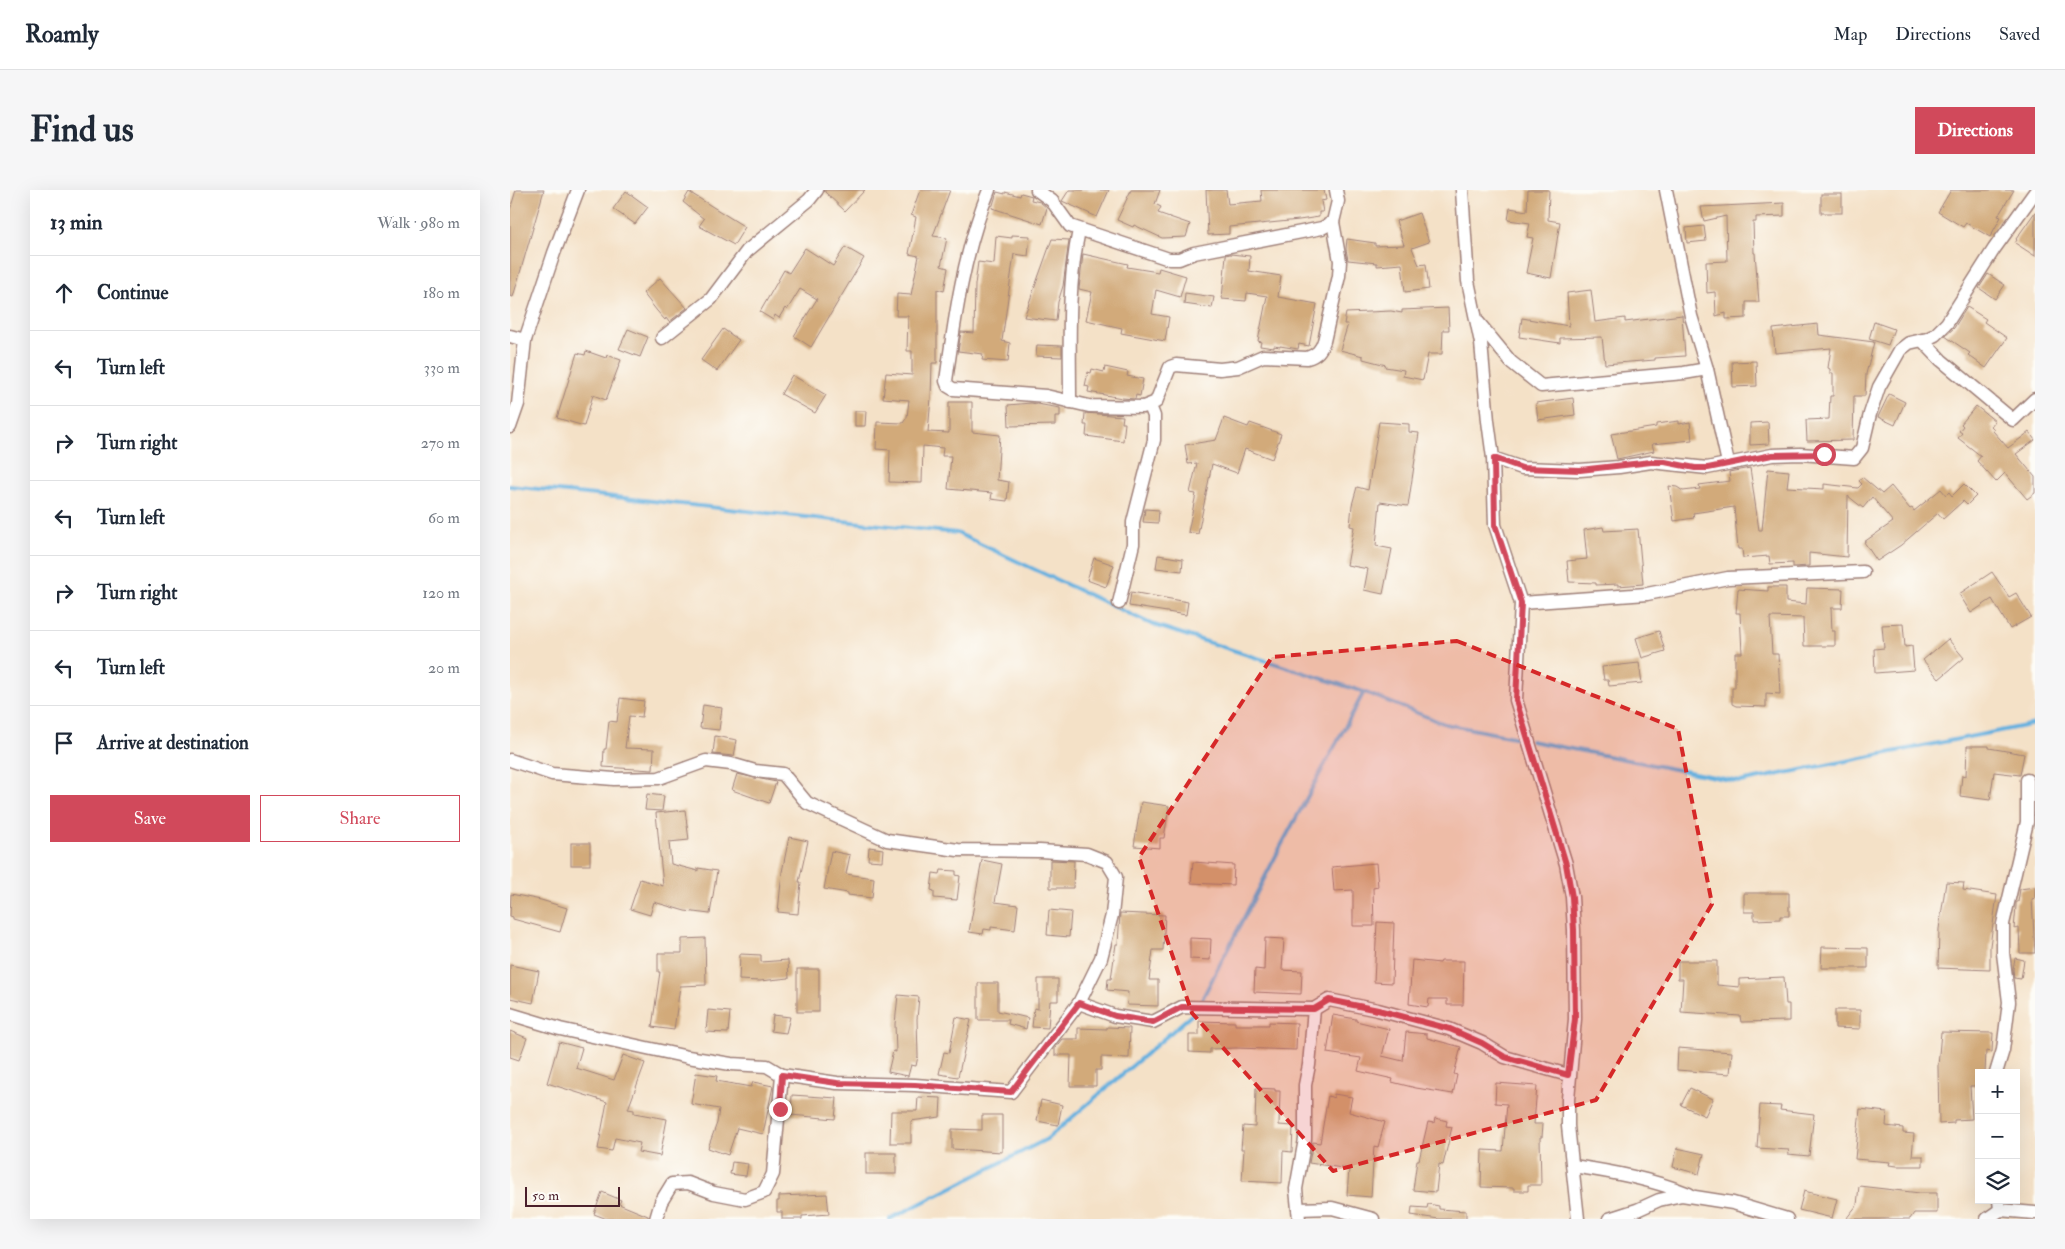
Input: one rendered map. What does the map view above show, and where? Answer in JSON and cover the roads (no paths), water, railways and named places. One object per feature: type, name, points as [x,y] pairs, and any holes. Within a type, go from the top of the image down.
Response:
[{"type":"street","points":[[510,427],[518,404],[525,340],[554,252],[578,190]]},
{"type":"street","points":[[662,338],[711,299],[747,251],[809,200],[817,190]]},
{"type":"street","points":[[989,190],[976,222],[959,295],[946,381],[948,386],[954,390],[982,393],[1008,392],[1046,396],[1088,406],[1150,406],[1156,402],[1170,367],[1176,365],[1220,370],[1238,366],[1263,356],[1307,358],[1314,356],[1321,350],[1339,276],[1340,261],[1333,222],[1338,201],[1336,190]]},
{"type":"street","points":[[1037,190],[1052,201],[1070,226],[1159,256],[1179,259],[1194,253],[1322,228],[1333,222]]},
{"type":"street","points":[[1462,190],[1468,281],[1477,320],[1494,458],[1495,525],[1521,603],[1516,700],[1566,864],[1572,897],[1575,1019],[1568,1075],[1568,1126],[1578,1219]]},
{"type":"street","points":[[1666,190],[1692,316],[1707,369],[1728,463]]},
{"type":"street","points":[[1494,458],[1522,468],[1580,470],[1651,462],[1708,468],[1772,455],[1800,454],[1848,458],[1857,456],[1862,448],[1879,387],[1894,359],[1904,345],[1935,335],[1947,323],[1994,249],[2035,192]]},
{"type":"street","points":[[1070,402],[1070,292],[1074,254],[1079,230]]},
{"type":"street","points":[[1477,320],[1511,362],[1540,386],[1684,373],[1707,369]]},
{"type":"street","points":[[510,336],[525,340]]},
{"type":"street","points":[[1922,340],[1940,360],[2013,420],[2035,399]]},
{"type":"street","points":[[1119,603],[1133,544],[1133,522],[1154,440],[1155,422],[1150,406]]},
{"type":"street","points":[[1521,603],[1647,594],[1728,578],[1863,572]]},
{"type":"street","points":[[510,760],[552,774],[614,779],[659,778],[706,761],[731,764],[755,772],[783,774],[807,803],[887,840],[958,850],[1040,851],[1087,854],[1107,862],[1116,877],[1112,915],[1101,958],[1079,1003],[1011,1092],[915,1085],[837,1083],[782,1075],[767,1066],[731,1064],[688,1057],[560,1029],[510,1014]]},
{"type":"street","points":[[1997,1069],[2003,1050],[2010,1002],[2003,953],[2004,924],[2027,822],[2027,780]]},
{"type":"street","points":[[1079,1003],[1115,1016],[1153,1022],[1182,1007],[1314,1009],[1329,1000],[1441,1026],[1482,1043],[1505,1057],[1568,1075]]},
{"type":"street","points":[[1314,1009],[1309,1065],[1305,1085],[1305,1139],[1296,1189],[1299,1214],[1332,1208],[1373,1219]]},
{"type":"street","points":[[656,1219],[661,1202],[672,1184],[688,1183],[714,1193],[746,1199],[764,1192],[772,1174],[782,1075]]},
{"type":"street","points":[[1573,1166],[1627,1174],[1693,1195],[1733,1203],[1787,1219]]},
{"type":"street","points":[[1609,1219],[1637,1210],[1659,1200],[1682,1195],[1693,1195]]},
{"type":"street","points":[[1987,1219],[2000,1205],[2035,1213]]},
{"type":"waterway","points":[[510,486],[957,533],[1151,624],[1364,692],[1445,724],[1524,739]]},
{"type":"waterway","points":[[1199,1005],[1282,844],[1364,692]]},
{"type":"waterway","points":[[1531,741],[1740,782],[2035,724]]},
{"type":"waterway","points":[[890,1219],[1047,1139],[1196,1011]]}]
